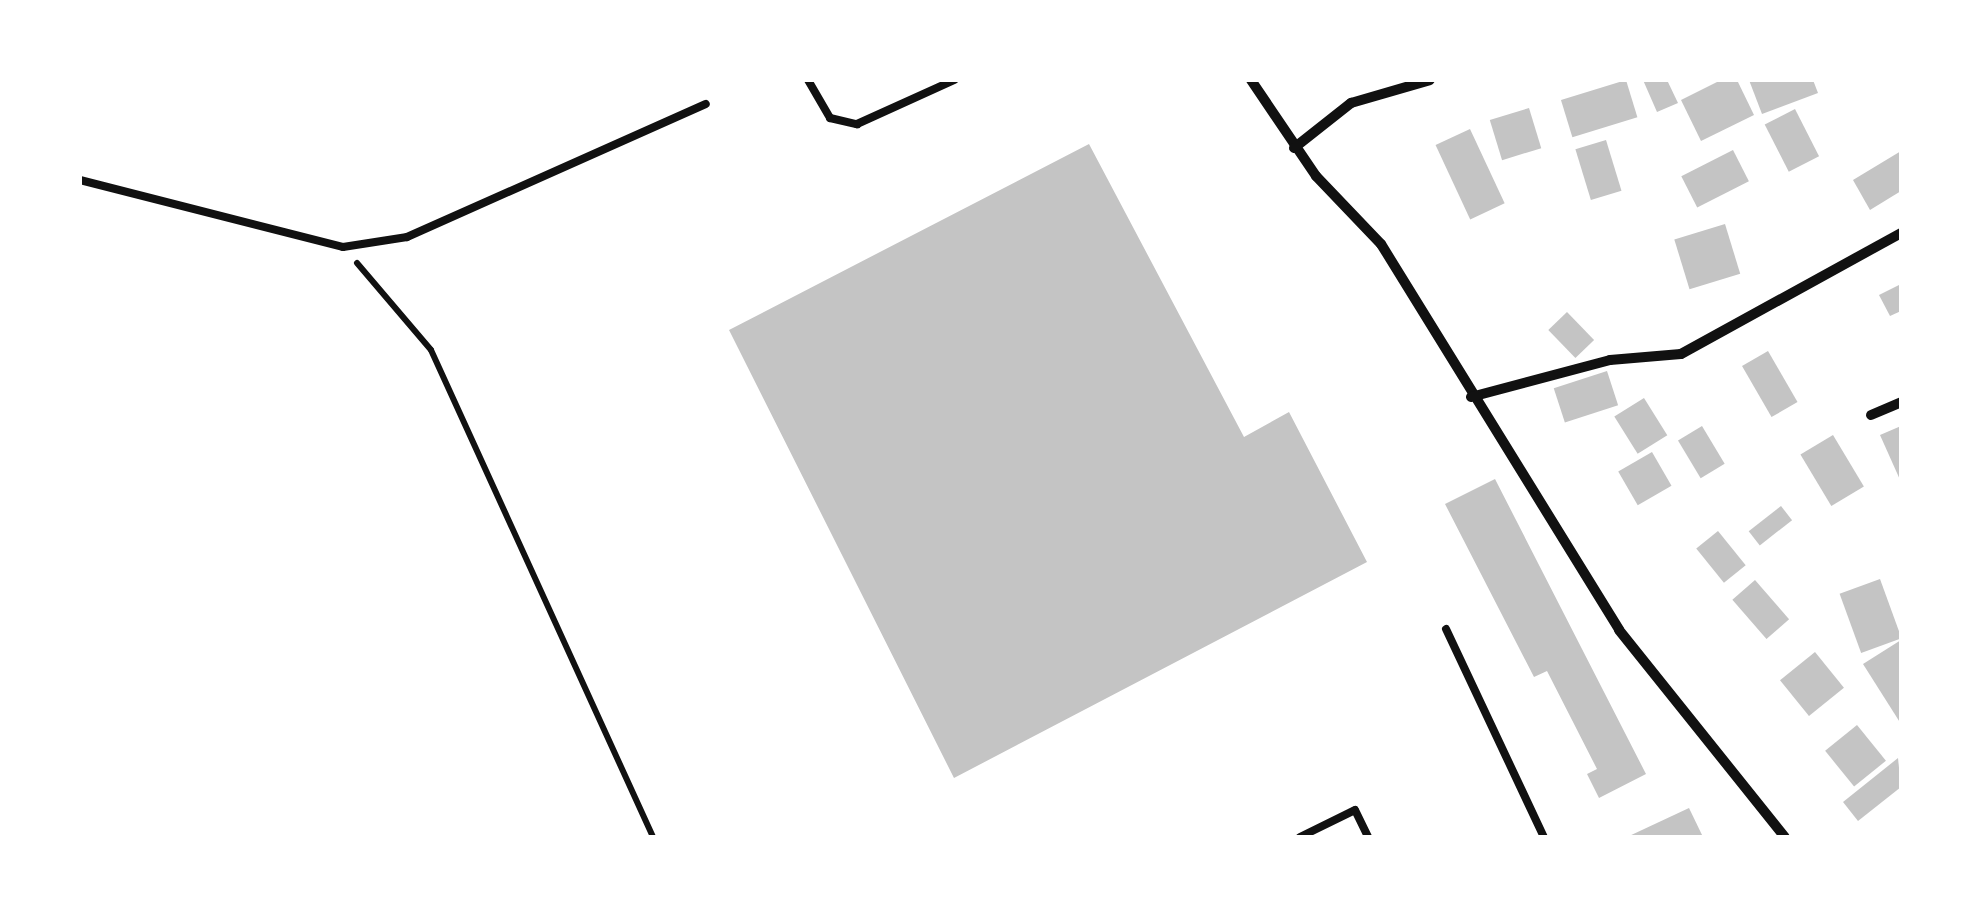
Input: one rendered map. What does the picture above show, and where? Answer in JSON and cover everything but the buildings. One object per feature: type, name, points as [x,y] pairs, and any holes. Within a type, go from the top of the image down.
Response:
[{"type":"street","points":[[1250,80],[1294,148],[1381,244],[1471,397],[1619,630],[1786,837]]},
{"type":"street","points":[[1294,148],[1350,103],[1430,80]]},
{"type":"street","points":[[1471,397],[1610,360],[1681,354],[1901,233]]},
{"type":"street","points":[[1871,415],[1901,402]]},
{"type":"lane","points":[[808,80],[830,118],[857,124],[954,80]]},
{"type":"lane","points":[[80,180],[343,246],[407,238],[706,104]]},
{"type":"lane","points":[[1446,629],[1544,837]]},
{"type":"lane","points":[[1300,837],[1355,810],[1368,837]]},
{"type":"path","points":[[343,246],[431,350],[652,837]]}]
